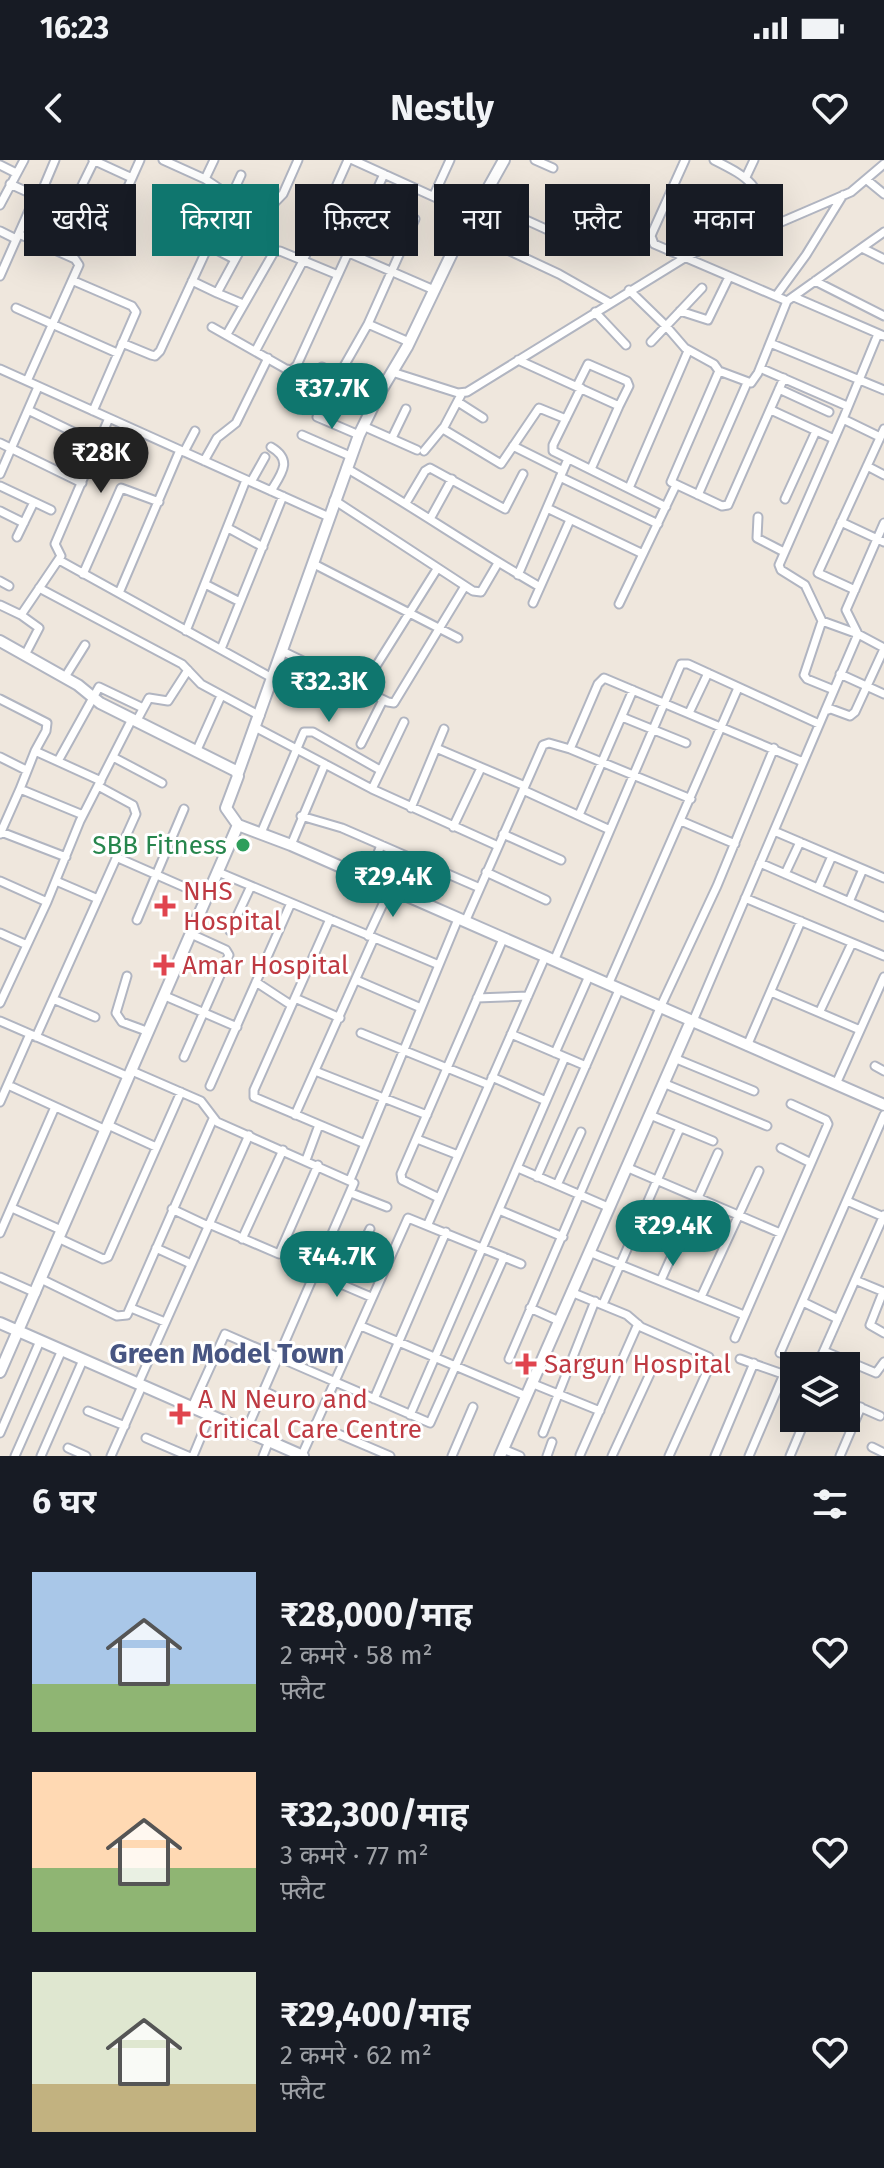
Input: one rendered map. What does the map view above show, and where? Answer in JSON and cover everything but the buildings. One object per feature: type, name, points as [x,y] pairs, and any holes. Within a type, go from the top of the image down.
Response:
[{"type":"street","points":[[0,205],[24,160]]},
{"type":"street","points":[[44,184],[55,160]]},
{"type":"street","points":[[82,184],[94,160],[132,178]]},
{"type":"street","points":[[129,184],[140,160]]},
{"type":"street","points":[[163,160],[212,184]]},
{"type":"street","points":[[205,179],[214,160]]},
{"type":"street","points":[[279,199],[298,160]]},
{"type":"street","points":[[256,350],[303,261],[350,160],[434,195]]},
{"type":"street","points":[[439,184],[450,160]]},
{"type":"street","points":[[491,184],[504,160]]},
{"type":"street","points":[[535,160],[553,168]]},
{"type":"street","points":[[685,160],[651,236],[654,244],[776,296],[881,335],[858,379],[779,568],[809,590],[822,621],[804,675],[834,690]]},
{"type":"street","points":[[714,160],[746,177],[751,184]]},
{"type":"street","points":[[746,177],[754,160]]},
{"type":"street","points":[[783,220],[843,195],[867,180],[884,164]]},
{"type":"street","points":[[0,165],[16,173]]},
{"type":"street","points":[[380,184],[384,174]]},
{"type":"street","points":[[237,184],[241,175]]},
{"type":"street","points":[[867,180],[884,194]]},
{"type":"street","points":[[10,184],[24,191]]},
{"type":"street","points":[[776,296],[843,195]]},
{"type":"street","points":[[1,270],[24,225]]},
{"type":"street","points":[[0,231],[75,259],[79,265],[27,381]]},
{"type":"street","points":[[629,290],[688,351],[714,364],[719,371],[747,383],[753,381],[760,368],[790,299],[862,248],[880,240],[884,232]]},
{"type":"street","points":[[862,248],[884,259]]},
{"type":"street","points":[[227,334],[274,252],[280,251],[338,275]]},
{"type":"street","points":[[122,343],[144,353],[157,354],[204,256]]},
{"type":"street","points":[[228,256],[234,259]]},
{"type":"street","points":[[217,293],[236,256]]},
{"type":"street","points":[[212,327],[286,369],[294,368],[348,256]]},
{"type":"street","points":[[356,256],[434,290]]},
{"type":"street","points":[[339,375],[368,324],[399,256]]},
{"type":"street","points":[[452,256],[350,456],[314,564],[295,609],[274,679],[226,808],[238,825],[291,845],[884,1105]]},
{"type":"street","points":[[521,256],[610,303]]},
{"type":"street","points":[[317,417],[392,438],[421,451],[443,428],[460,398],[686,257]]},
{"type":"street","points":[[680,311],[708,320],[729,277]]},
{"type":"street","points":[[74,281],[136,312],[93,411]]},
{"type":"street","points":[[192,281],[243,304]]},
{"type":"street","points":[[815,281],[884,316]]},
{"type":"street","points":[[651,342],[702,288]]},
{"type":"street","points":[[16,308],[117,353]]},
{"type":"street","points":[[595,312],[626,345]]},
{"type":"street","points":[[368,324],[409,342]]},
{"type":"street","points":[[770,343],[884,390]]},
{"type":"street","points":[[629,488],[688,351]]},
{"type":"street","points":[[204,461],[217,438],[236,423],[268,358]]},
{"type":"street","points":[[518,360],[619,406]]},
{"type":"street","points":[[591,469],[629,386],[627,381],[588,364],[552,448],[568,459],[666,507]]},
{"type":"street","points":[[322,367],[379,394]]},
{"type":"street","points":[[760,368],[847,406]]},
{"type":"street","points":[[0,369],[329,517]]},
{"type":"street","points":[[719,371],[671,482],[722,506],[728,505],[784,378]]},
{"type":"street","points":[[392,372],[460,398],[483,418]]},
{"type":"street","points":[[698,495],[747,383]]},
{"type":"street","points":[[0,474],[38,387]]},
{"type":"street","points":[[779,389],[829,412]]},
{"type":"street","points":[[443,428],[501,464],[539,408],[566,419]]},
{"type":"street","points":[[392,438],[406,409]]},
{"type":"street","points":[[28,410],[98,444]]},
{"type":"street","points":[[771,410],[834,439]]},
{"type":"street","points":[[21,615],[59,560],[61,555],[55,544],[109,418]]},
{"type":"street","points":[[843,419],[880,437]]},
{"type":"street","points":[[809,590],[884,429]]},
{"type":"street","points":[[119,593],[182,451],[195,431]]},
{"type":"street","points":[[785,499],[816,431]]},
{"type":"street","points":[[302,435],[350,456]]},
{"type":"street","points":[[0,443],[82,483]]},
{"type":"street","points":[[513,446],[658,524]]},
{"type":"street","points":[[271,447],[281,454],[283,460],[282,471],[271,491]]},
{"type":"street","points":[[186,631],[248,481],[265,457]]},
{"type":"street","points":[[518,575],[568,459]]},
{"type":"street","points":[[867,466],[884,475]]},
{"type":"street","points":[[346,468],[540,587]]},
{"type":"street","points":[[406,503],[427,469],[434,469],[505,509],[523,474]]},
{"type":"street","points":[[430,519],[452,479]]},
{"type":"street","points":[[793,480],[812,488]]},
{"type":"street","points":[[619,604],[676,485]]},
{"type":"street","points":[[0,486],[51,510]]},
{"type":"street","points":[[83,574],[121,488],[159,502]]},
{"type":"street","points":[[221,649],[283,496]]},
{"type":"street","points":[[334,500],[465,586],[481,592],[498,563]]},
{"type":"street","points":[[17,537],[34,502]]},
{"type":"street","points":[[547,508],[643,554]]},
{"type":"street","points":[[0,511],[24,523]]},
{"type":"street","points":[[758,517],[757,538],[784,552]]},
{"type":"street","points":[[533,603],[570,520]]},
{"type":"street","points":[[841,522],[880,540]]},
{"type":"street","points":[[837,626],[880,540],[884,523]]},
{"type":"street","points":[[228,528],[263,547]]},
{"type":"street","points":[[59,560],[274,679]]},
{"type":"street","points":[[314,564],[458,638]]},
{"type":"street","points":[[361,690],[437,569]]},
{"type":"street","points":[[818,573],[855,590]]},
{"type":"street","points":[[0,581],[9,586]]},
{"type":"street","points":[[205,584],[240,602]]},
{"type":"street","points":[[282,651],[392,703],[465,586]]},
{"type":"street","points":[[39,588],[182,664],[201,684],[297,750],[411,808],[498,846]]},
{"type":"street","points":[[0,605],[39,628],[25,655]]},
{"type":"street","points":[[846,610],[858,634]]},
{"type":"street","points":[[822,621],[858,634],[884,648],[858,709],[852,715],[831,709],[825,711]]},
{"type":"street","points":[[520,1456],[501,1453],[692,1021],[858,634]]},
{"type":"street","points":[[0,641],[134,720],[238,773]]},
{"type":"street","points":[[65,677],[85,645]]},
{"type":"street","points":[[428,1224],[528,996],[549,959],[635,775],[681,664],[688,664],[819,724]]},
{"type":"street","points":[[0,1003],[83,815],[113,757],[134,720],[152,697],[164,701],[170,699],[188,670]]},
{"type":"street","points":[[689,713],[708,673]]},
{"type":"street","points":[[840,674],[884,694]]},
{"type":"street","points":[[570,749],[602,679],[803,762]]},
{"type":"street","points":[[58,761],[97,688],[101,686],[143,708]]},
{"type":"street","points":[[537,1177],[586,1066],[614,987],[738,688]]},
{"type":"street","points":[[579,815],[633,690]]},
{"type":"street","points":[[196,753],[221,696]]},
{"type":"street","points":[[0,699],[47,723],[0,833],[66,857]]},
{"type":"street","points":[[361,744],[383,700]]},
{"type":"street","points":[[622,717],[686,743]]},
{"type":"street","points":[[372,789],[404,722]]},
{"type":"street","points":[[411,808],[444,729]]},
{"type":"street","points":[[261,833],[304,732],[313,732],[380,770]]},
{"type":"street","points":[[350,1180],[439,965],[480,888],[543,745],[549,743],[570,749],[691,799]]},
{"type":"street","points":[[436,748],[610,830]]},
{"type":"street","points":[[509,1359],[660,1008],[735,844],[774,748]]},
{"type":"street","points":[[0,1102],[53,999],[136,814],[136,807],[58,761],[35,751]]},
{"type":"street","points":[[0,757],[26,770]]},
{"type":"street","points":[[113,757],[162,783]]},
{"type":"street","points":[[291,845],[325,764]]},
{"type":"street","points":[[453,827],[481,768]]},
{"type":"street","points":[[20,789],[83,815]]},
{"type":"street","points":[[137,920],[184,809]]},
{"type":"street","points":[[301,816],[334,825],[480,888]]},
{"type":"street","points":[[681,821],[735,844]]},
{"type":"street","points":[[0,1372],[238,825]]},
{"type":"street","points":[[774,831],[884,878]]},
{"type":"street","points":[[503,834],[561,860]]},
{"type":"street","points":[[785,874],[800,842]]},
{"type":"street","points":[[368,879],[381,845]]},
{"type":"street","points":[[818,888],[832,856]]},
{"type":"street","points":[[116,857],[207,897]]},
{"type":"street","points":[[760,863],[883,914]]},
{"type":"street","points":[[849,902],[863,869]]},
{"type":"street","points":[[218,872],[439,965]]},
{"type":"street","points":[[486,872],[546,900]]},
{"type":"street","points":[[0,881],[47,902]]},
{"type":"street","points":[[56,881],[98,899]]},
{"type":"street","points":[[230,931],[251,886]]},
{"type":"street","points":[[295,1115],[356,980],[390,889]]},
{"type":"street","points":[[745,898],[884,956]]},
{"type":"street","points":[[210,1086],[291,903]]},
{"type":"street","points":[[330,919],[253,1093],[259,1101],[365,1144]]},
{"type":"street","points":[[747,1046],[801,921]]},
{"type":"street","points":[[0,933],[27,945]]},
{"type":"street","points":[[184,1057],[229,955],[226,950],[191,934]]},
{"type":"street","points":[[439,1198],[401,1177],[503,939]]},
{"type":"street","points":[[820,1011],[852,943]]},
{"type":"street","points":[[127,976],[118,1005],[118,1017],[122,1022],[149,1032]]},
{"type":"street","points":[[555,1053],[589,976]]},
{"type":"street","points":[[836,1084],[884,977]]},
{"type":"street","points":[[356,980],[421,1008]]},
{"type":"street","points":[[256,982],[293,1002],[340,1018]]},
{"type":"street","points":[[771,992],[860,1030]]},
{"type":"street","points":[[165,996],[237,1027]]},
{"type":"street","points":[[477,998],[528,996]]},
{"type":"street","points":[[53,999],[95,1017]]},
{"type":"street","points":[[0,1021],[181,1092],[204,1104],[213,1119],[354,1184],[246,1431]]},
{"type":"street","points":[[361,1033],[546,1101]]},
{"type":"street","points":[[511,1034],[586,1066]]},
{"type":"street","points":[[410,1415],[565,1057]]},
{"type":"street","points":[[674,1058],[754,1091]]},
{"type":"street","points":[[875,1066],[884,1071]]},
{"type":"street","points":[[315,1071],[427,1115]]},
{"type":"street","points":[[663,1083],[767,1126]]},
{"type":"street","points":[[8,1085],[156,1147]]},
{"type":"street","points":[[12,1208],[103,1259],[108,1257],[181,1092]]},
{"type":"street","points":[[735,1338],[827,1122],[791,1104]]},
{"type":"street","points":[[0,1233],[55,1107]]},
{"type":"street","points":[[650,1115],[713,1141]]},
{"type":"street","points":[[780,1352],[884,1115]]},
{"type":"street","points":[[41,1279],[125,1317],[213,1119]]},
{"type":"street","points":[[306,1160],[319,1125]]},
{"type":"street","points":[[543,1433],[599,1302],[680,1128]]},
{"type":"street","points":[[557,1185],[581,1132]]},
{"type":"street","points":[[111,1456],[165,1322],[249,1135]]},
{"type":"street","points":[[417,1139],[458,1155]]},
{"type":"street","points":[[781,1148],[811,1163]]},
{"type":"street","points":[[242,1239],[283,1150]]},
{"type":"street","points":[[661,1280],[718,1153]]},
{"type":"street","points":[[172,1209],[279,1254],[318,1165]]},
{"type":"street","points":[[626,1167],[780,1233]]},
{"type":"street","points":[[518,1168],[608,1207]]},
{"type":"street","points":[[701,1297],[759,1171]]},
{"type":"street","points":[[351,1193],[387,1207]]},
{"type":"street","points":[[847,1201],[884,1216],[824,1351],[876,1373],[884,1362]]},
{"type":"street","points":[[499,1210],[563,1237]]},
{"type":"street","points":[[0,1323],[302,1456],[407,1219],[412,1217],[521,1264]]},
{"type":"street","points":[[354,1262],[370,1229]]},
{"type":"street","points":[[374,1399],[446,1232]]},
{"type":"street","points":[[156,1248],[191,1264]]},
{"type":"street","points":[[325,1249],[381,1274]]},
{"type":"street","points":[[589,1252],[744,1315]]},
{"type":"street","points":[[192,1407],[225,1334],[432,1422],[504,1257]]},
{"type":"street","points":[[315,1273],[371,1297]]},
{"type":"street","points":[[0,1277],[36,1293]]},
{"type":"street","points":[[855,1280],[884,1292],[870,1325],[884,1333]]},
{"type":"street","points":[[571,1292],[627,1315],[638,1324],[706,1355],[710,1360],[669,1456]]},
{"type":"street","points":[[803,1302],[838,1319]]},
{"type":"street","points":[[131,1308],[165,1322]]},
{"type":"street","points":[[530,1308],[559,1321]]},
{"type":"street","points":[[581,1456],[638,1324]]},
{"type":"street","points":[[361,1326],[526,1396]]},
{"type":"street","points":[[0,1433],[40,1341]]},
{"type":"street","points":[[15,1456],[62,1350]]},
{"type":"street","points":[[740,1359],[780,1373]]},
{"type":"street","points":[[41,1456],[83,1360]]},
{"type":"street","points":[[715,1456],[754,1363]]},
{"type":"street","points":[[612,1456],[654,1365]]},
{"type":"street","points":[[531,1383],[600,1411]]},
{"type":"street","points":[[749,1456],[780,1383]]},
{"type":"street","points":[[264,1391],[291,1404]]},
{"type":"street","points":[[452,1456],[473,1407]]},
{"type":"street","points":[[840,1456],[861,1407],[880,1416]]},
{"type":"street","points":[[88,1411],[125,1426]]},
{"type":"street","points":[[146,1438],[190,1456],[210,1415]]},
{"type":"street","points":[[315,1424],[390,1456]]},
{"type":"street","points":[[790,1456],[800,1432]]},
{"type":"street","points":[[263,1456],[269,1441]]},
{"type":"street","points":[[547,1456],[552,1442]]},
{"type":"street","points":[[872,1447],[884,1453]]},
{"type":"street","points":[[68,1448],[86,1456]]},
{"type":"place","name":"SBB Fitness","points":[[243,845]]},
{"type":"place","name":"NHS Hospital","points":[[165,906]]},
{"type":"place","name":"Amar Hospital","points":[[164,965]]},
{"type":"place","name":"Sargun Hospital","points":[[526,1364]]},
{"type":"place","name":"A N Neuro and Critical Care Centre","points":[[180,1414]]},
{"type":"district","name":"Green Model Town","points":[[227,1353]]}]
